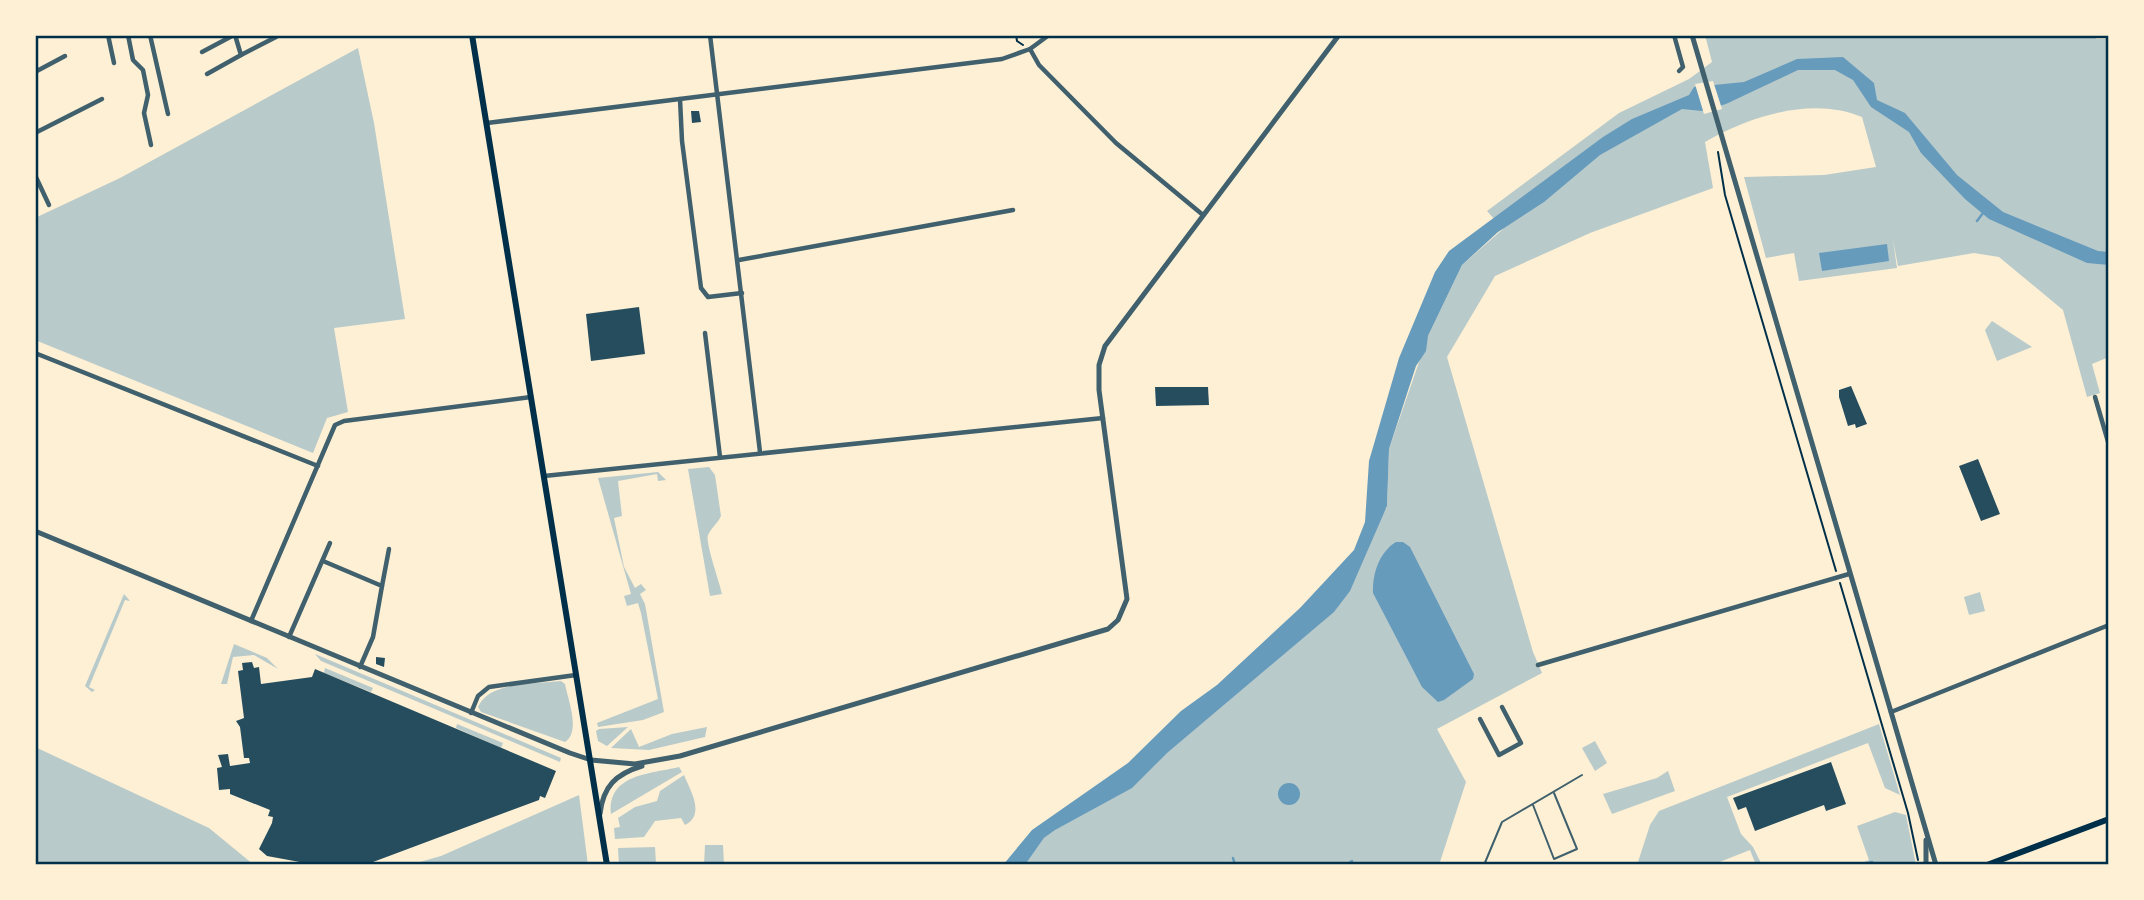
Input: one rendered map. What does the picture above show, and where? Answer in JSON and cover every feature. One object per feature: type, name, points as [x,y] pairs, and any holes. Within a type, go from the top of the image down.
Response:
[{"type":"main road","points":[[472,35],[607,865]]},
{"type":"main road","points":[[1987,865],[2109,819]]},
{"type":"main road","points":[[1993,865],[2001,861]]},
{"type":"street","points":[[108,35],[114,63]]},
{"type":"street","points":[[128,35],[133,60],[143,70],[148,95],[144,113],[151,145]]},
{"type":"street","points":[[150,35],[168,114]]},
{"type":"street","points":[[202,52],[235,35],[242,55]]},
{"type":"street","points":[[710,35],[760,452]]},
{"type":"street","points":[[487,123],[1003,59],[1030,49],[1049,35]]},
{"type":"street","points":[[600,817],[604,794],[612,781],[624,772],[808,720],[1108,629],[1125,609],[1126,590],[1098,377],[1105,346],[1339,35]]},
{"type":"street","points":[[1674,35],[1683,67],[1679,71]]},
{"type":"street","points":[[1692,35],[1936,865]]},
{"type":"street","points":[[207,74],[276,37]]},
{"type":"street","points":[[1030,49],[1039,65],[1116,143],[1203,215]]},
{"type":"street","points":[[35,72],[65,56]]},
{"type":"street","points":[[35,133],[103,99]]},
{"type":"street","points":[[680,99],[682,141],[701,288],[708,297],[743,293]]},
{"type":"street","points":[[35,175],[49,205]]},
{"type":"street","points":[[739,260],[1013,210]]},
{"type":"street","points":[[705,333],[720,457]]},
{"type":"street","points":[[35,353],[318,466]]},
{"type":"street","points":[[251,621],[330,432],[344,421],[531,397]]},
{"type":"street","points":[[2095,397],[2109,445]]},
{"type":"street","points":[[544,476],[1103,418]]},
{"type":"street","points":[[35,531],[470,714],[591,760],[655,762]]},
{"type":"street","points":[[289,637],[330,543]]},
{"type":"street","points":[[360,667],[373,637],[389,549]]},
{"type":"street","points":[[323,561],[382,586]]},
{"type":"street","points":[[1538,665],[1849,574]]},
{"type":"street","points":[[1890,712],[2109,625]]},
{"type":"street","points":[[470,714],[478,696],[489,687],[576,675]]},
{"type":"street","points":[[1480,719],[1499,755],[1521,743],[1502,707]]},
{"type":"street","points":[[1926,834],[1926,865]]},
{"type":"lane","points":[[1484,865],[1502,822],[1582,775]]},
{"type":"lane","points":[[1533,805],[1554,859],[1577,849],[1554,793]]},
{"type":"path","points":[[1016,35],[1017,41],[1030,49]]},
{"type":"path","points":[[1717,150],[1725,195],[1906,806],[1917,846],[1918,865]]},
{"type":"shaded area","points":[[1705,35],[2095,35],[2096,39],[2109,39],[2109,357],[2092,364],[2100,393],[2087,397],[2063,310],[1999,257],[1974,253],[1898,266],[1893,240],[1897,268],[1799,281],[1794,253],[1766,258],[1744,177],[1824,175],[1876,167],[1862,117],[1823,108],[1802,109],[1741,124],[1705,142],[1713,188],[1590,233],[1495,276],[1447,357],[1533,652],[1542,673],[1437,729],[1466,782],[1439,865],[1025,865],[1044,838],[1315,627],[1387,507],[1389,449],[1428,336],[1462,265],[1503,229],[1487,211],[1619,113],[1689,79],[1712,62]]},
{"type":"shaded area","points":[[358,48],[374,123],[405,319],[334,328],[348,412],[327,418],[313,453],[35,340],[35,218],[120,178]]},
{"type":"shaded area","points":[[1992,321],[2032,347],[1997,361],[1985,330]]},
{"type":"shaded area","points":[[709,467],[715,475],[721,516],[709,532],[708,539],[722,594],[710,596],[688,469]]},
{"type":"shaded area","points":[[658,472],[666,480],[658,481],[657,474],[618,481],[622,516],[614,518],[624,567],[635,588],[641,584],[646,590],[640,594],[645,604],[664,712],[643,720],[598,727],[597,723],[658,699],[641,613],[638,603],[627,606],[624,596],[631,594],[598,478]]},
{"type":"shaded area","points":[[1980,592],[1985,611],[1969,615],[1964,597]]},
{"type":"shaded area","points":[[124,594],[130,601],[125,600],[89,687],[95,690],[92,692],[85,686]]},
{"type":"shaded area","points":[[234,644],[267,658],[278,669],[254,655],[233,657],[227,684],[221,684]]},
{"type":"shaded area","points":[[315,654],[561,758],[560,762],[321,661]]},
{"type":"shaded area","points":[[325,668],[373,688],[371,692],[324,673]]},
{"type":"shaded area","points":[[561,681],[565,684],[573,723],[570,737],[565,742],[481,712],[478,707],[492,692],[503,688]]},
{"type":"shaded area","points":[[457,724],[503,743],[501,748],[456,728]]},
{"type":"shaded area","points":[[1879,724],[1900,795],[1885,788],[1868,743],[1727,797],[1741,834],[1753,847],[1762,865],[1756,865],[1750,850],[1712,865],[1637,865],[1650,825],[1659,811]]},
{"type":"shaded area","points":[[628,727],[607,746],[598,741],[596,731],[599,729]]},
{"type":"shaded area","points":[[707,727],[705,737],[649,750],[611,748],[631,729],[639,747],[672,734]]},
{"type":"shaded area","points":[[1595,741],[1607,763],[1595,771],[1582,748]]},
{"type":"shaded area","points":[[35,747],[209,828],[254,865],[35,865]]},
{"type":"shaded area","points":[[679,767],[682,772],[611,814],[612,801],[623,783],[644,774]]},
{"type":"shaded area","points":[[1668,771],[1675,791],[1612,814],[1603,794],[1657,778]]},
{"type":"shaded area","points":[[684,775],[695,802],[695,815],[691,821],[685,825],[681,818],[655,821],[644,837],[615,839],[614,828],[620,827],[618,818],[635,807],[657,801],[660,791]]},
{"type":"shaded area","points":[[579,795],[588,865],[409,865],[441,856]]},
{"type":"shaded area","points":[[1895,812],[1906,815],[1916,865],[1856,865],[1869,860],[1857,826]]},
{"type":"shaded area","points":[[705,845],[723,845],[724,865],[704,865]]},
{"type":"shaded area","points":[[655,847],[656,864],[683,862],[683,865],[619,865],[618,848]]},
{"type":"water","points":[[1843,57],[1874,83],[1877,100],[1905,113],[1957,175],[2003,212],[2098,251],[2109,252],[2109,265],[2087,263],[1989,219],[1965,199],[1921,153],[1909,132],[1871,107],[1853,80],[1835,70],[1798,70],[1726,104],[1702,111],[1682,109],[1600,155],[1544,202],[1498,232],[1462,265],[1428,336],[1426,351],[1416,366],[1389,449],[1387,506],[1350,591],[1334,612],[1167,753],[1132,788],[1055,830],[1044,838],[1025,865],[1003,865],[1032,830],[1128,763],[1181,711],[1217,685],[1300,608],[1354,550],[1365,522],[1369,461],[1399,358],[1435,272],[1449,251],[1603,137],[1632,119],[1689,95],[1694,87],[1744,82],[1797,59]]},
{"type":"water","points":[[1887,244],[1889,261],[1822,271],[1819,253]]},
{"type":"water","points":[[1396,542],[1403,542],[1410,547],[1474,674],[1473,679],[1438,702],[1422,687],[1373,593],[1378,564],[1385,552]]},
{"type":"water","points":[[1289,783],[1297,786],[1300,794],[1297,802],[1289,805],[1281,802],[1278,794],[1281,786]]},
{"type":"pier","points":[[1713,81],[1722,109],[1704,114],[1695,84]]},
{"type":"building","points":[[691,111],[699,111],[701,122],[692,123]]},
{"type":"building","points":[[639,307],[645,354],[591,361],[586,314]]},
{"type":"building","points":[[1851,386],[1867,424],[1856,428],[1855,424],[1848,426],[1839,397],[1839,390]]},
{"type":"building","points":[[1155,387],[1208,387],[1209,405],[1156,406]]},
{"type":"building","points":[[1978,459],[2000,514],[1981,521],[1959,466]]},
{"type":"building","points":[[376,657],[385,658],[384,667],[376,664]]},
{"type":"building","points":[[252,662],[254,668],[259,667],[261,684],[312,677],[315,669],[556,771],[545,798],[540,796],[539,800],[365,865],[316,865],[267,856],[259,849],[272,823],[273,817],[268,816],[270,810],[230,794],[230,789],[219,790],[217,768],[222,767],[218,755],[228,754],[230,766],[250,763],[249,758],[244,758],[240,727],[236,721],[244,718],[238,671],[243,670],[242,663]]},
{"type":"building","points":[[1831,762],[1846,804],[1826,811],[1824,805],[1755,831],[1746,807],[1738,810],[1733,798]]},
{"type":"waterway","points":[[1977,221],[1983,213]]},
{"type":"waterway","points":[[1233,858],[1235,865]]},
{"type":"waterway","points":[[1346,865],[1352,861]]},
{"type":"waterway","points":[[1864,865],[1872,862]]}]
